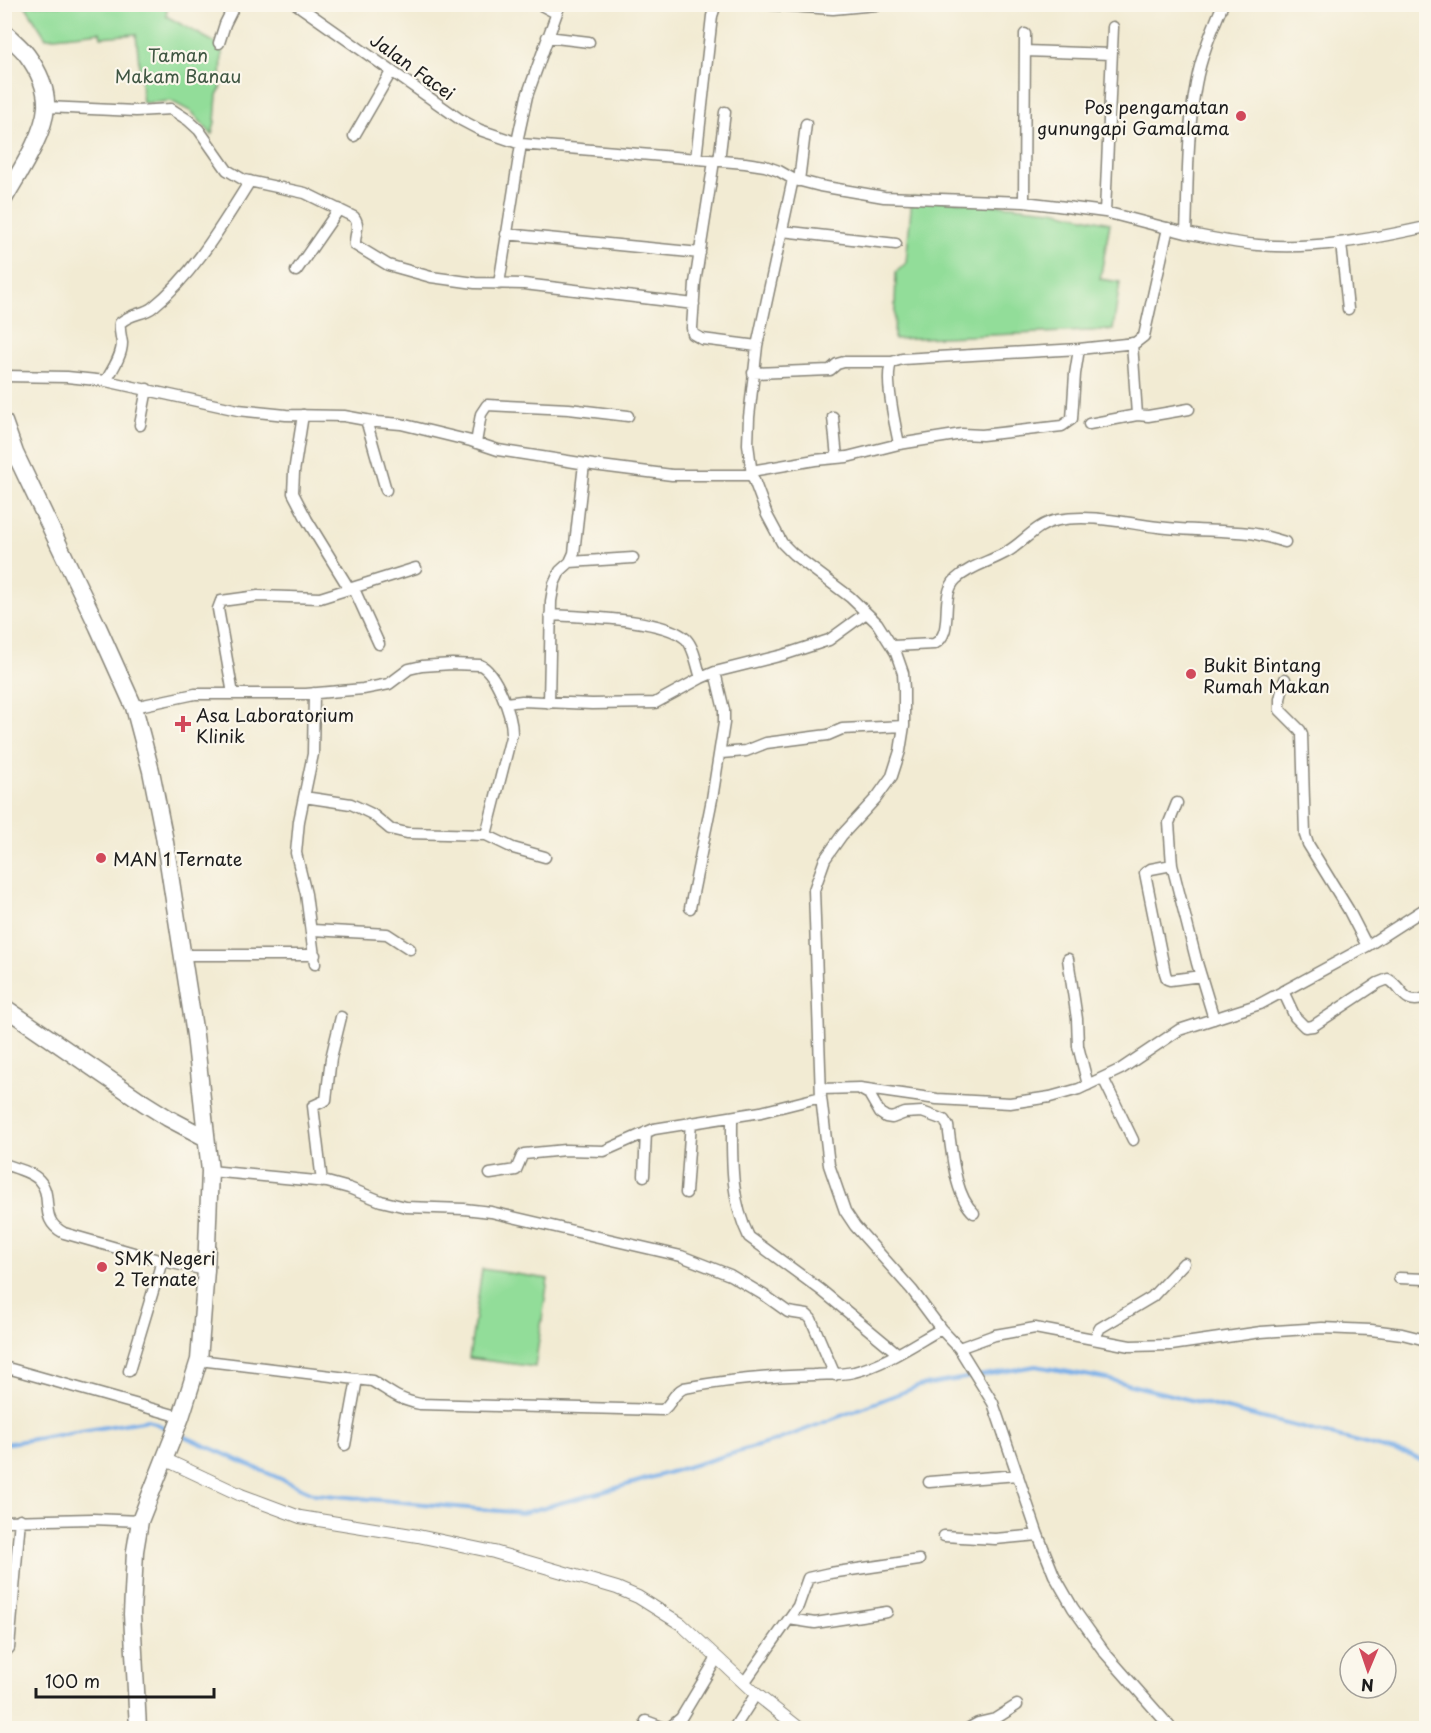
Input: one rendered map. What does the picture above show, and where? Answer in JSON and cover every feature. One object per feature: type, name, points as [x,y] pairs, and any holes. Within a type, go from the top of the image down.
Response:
[{"type":"highway","points":[[4,32],[27,54],[38,73],[45,89],[46,107],[37,140],[4,199]]},
{"type":"highway","points":[[4,422],[19,462],[134,706],[164,836],[195,1035],[210,1171],[199,1360],[180,1419],[140,1521],[135,1551],[132,1614],[138,1728]]},
{"type":"highway","points":[[4,1007],[144,1103],[206,1137]]},
{"type":"street","points":[[219,43],[235,4]]},
{"type":"street","name":"Jalan Facei","points":[[296,4],[461,120],[480,130],[519,143],[765,166],[796,180],[884,197],[1024,202],[1105,212],[1186,233],[1259,246],[1341,243],[1426,227]]},
{"type":"street","points":[[499,284],[527,96],[558,9],[539,4]]},
{"type":"street","points":[[696,159],[712,16],[716,4]]},
{"type":"street","points":[[761,4],[832,9],[886,4]]},
{"type":"street","points":[[1186,233],[1191,114],[1196,82],[1208,41],[1223,4]]},
{"type":"street","points":[[1105,212],[1113,27]]},
{"type":"street","points":[[1024,202],[1026,34]]},
{"type":"street","points":[[547,37],[589,42]]},
{"type":"street","points":[[1025,51],[1111,54]]},
{"type":"street","points":[[354,136],[392,72]]},
{"type":"street","points":[[46,107],[136,111],[171,109],[199,130],[227,170],[235,176],[305,193],[354,217],[358,221],[355,245],[387,265],[431,277],[499,284],[524,284],[694,304]]},
{"type":"street","points":[[725,112],[699,253],[692,328],[693,334],[702,339],[757,345]]},
{"type":"street","points":[[806,124],[796,180],[782,231],[757,345],[749,417],[748,444],[752,473],[767,515],[782,543],[850,597],[877,623],[893,646],[903,673],[904,726],[900,751],[892,776],[842,835],[825,859],[814,890],[821,1093],[829,1165],[845,1211],[855,1226],[912,1290],[961,1353],[993,1403],[1054,1575],[1080,1619],[1126,1679],[1171,1728]]},
{"type":"street","points":[[106,381],[120,352],[122,342],[119,334],[120,323],[133,314],[150,310],[183,279],[250,181]]},
{"type":"street","points":[[296,271],[339,209]]},
{"type":"street","points":[[753,373],[830,370],[844,362],[892,362],[902,359],[1079,349],[1132,343],[1144,336],[1168,228]]},
{"type":"street","points":[[782,231],[896,244]]},
{"type":"street","points":[[507,234],[699,253]]},
{"type":"street","points":[[1341,243],[1348,309]]},
{"type":"street","points":[[1132,343],[1137,415]]},
{"type":"street","points":[[4,376],[67,377],[106,381],[238,410],[344,416],[401,424],[498,450],[584,464],[672,475],[752,473],[962,434],[982,435],[1062,426],[1072,419],[1079,349]]},
{"type":"street","points":[[892,362],[889,369],[890,393],[899,444]]},
{"type":"street","points":[[140,425],[147,389]]},
{"type":"street","points":[[476,443],[481,414],[487,405],[569,409],[628,416]]},
{"type":"street","points":[[1089,424],[1189,409]]},
{"type":"street","points":[[303,415],[293,493],[307,520],[352,589],[379,644]]},
{"type":"street","points":[[833,417],[837,458]]},
{"type":"street","points":[[366,420],[386,490]]},
{"type":"street","points":[[549,703],[550,615],[554,584],[560,571],[570,562],[573,553],[584,464]]},
{"type":"street","points":[[893,646],[934,644],[939,641],[946,630],[946,601],[951,585],[958,577],[1005,553],[1036,528],[1059,519],[1119,520],[1179,529],[1252,533],[1285,542]]},
{"type":"street","points":[[570,562],[633,558]]},
{"type":"street","points":[[233,694],[218,609],[221,601],[258,596],[320,598],[416,568]]},
{"type":"street","points":[[506,703],[522,701],[592,704],[655,703],[715,672],[812,647],[838,634],[866,613]]},
{"type":"street","points":[[550,615],[622,618],[676,633],[686,639],[690,646],[701,678]]},
{"type":"street","points":[[134,706],[195,694],[314,693],[381,687],[396,680],[409,669],[422,666],[470,663],[486,668],[506,703],[512,723],[511,743],[486,835]]},
{"type":"street","points":[[690,908],[721,753],[724,710],[715,672]]},
{"type":"street","points":[[1285,679],[1280,710],[1300,729],[1302,734],[1305,835],[1367,946]]},
{"type":"street","points":[[181,955],[315,959],[312,930],[296,853],[313,754],[314,693]]},
{"type":"street","points":[[721,753],[746,752],[766,743],[828,735],[842,729],[904,726]]},
{"type":"street","points":[[304,797],[351,804],[372,814],[390,829],[407,833],[486,835],[513,848],[545,857]]},
{"type":"street","points":[[1177,803],[1169,823],[1172,865],[1214,1019]]},
{"type":"street","points":[[1172,865],[1151,869],[1145,873],[1165,973],[1167,979],[1170,980],[1201,976]]},
{"type":"street","points":[[490,1174],[516,1170],[524,1154],[565,1150],[604,1151],[646,1132],[691,1122],[732,1117],[821,1093],[860,1088],[937,1099],[1010,1103],[1050,1097],[1088,1084],[1121,1069],[1179,1030],[1252,1007],[1367,946],[1426,908]]},
{"type":"street","points":[[312,930],[387,934],[410,949]]},
{"type":"street","points":[[1068,959],[1077,1019],[1078,1046],[1088,1084]]},
{"type":"street","points":[[1282,991],[1299,1024],[1308,1027],[1384,980],[1392,981],[1402,995],[1408,999],[1416,1001],[1426,998]]},
{"type":"street","points":[[322,1182],[313,1106],[326,1097],[340,1017]]},
{"type":"street","points":[[1103,1078],[1133,1140]]},
{"type":"street","points":[[860,1088],[869,1094],[880,1113],[886,1117],[892,1118],[905,1113],[922,1112],[944,1120],[948,1126],[954,1171],[968,1206],[974,1213]]},
{"type":"street","points":[[732,1117],[732,1174],[735,1197],[749,1237],[821,1290],[897,1353]]},
{"type":"street","points":[[686,1193],[691,1122]]},
{"type":"street","points":[[644,1176],[646,1132]]},
{"type":"street","points":[[4,1164],[36,1177],[41,1182],[46,1192],[48,1218],[55,1229],[162,1261],[206,1270]]},
{"type":"street","points":[[210,1171],[339,1185],[381,1201],[406,1207],[491,1212],[681,1256],[730,1275],[788,1312],[807,1315],[811,1319],[834,1375]]},
{"type":"street","points":[[129,1371],[162,1261]]},
{"type":"street","points":[[1094,1339],[1100,1328],[1152,1297],[1184,1263]]},
{"type":"street","points":[[1399,1278],[1426,1279]]},
{"type":"street","points":[[961,1353],[995,1335],[1035,1328],[1130,1346],[1171,1345],[1261,1332],[1322,1328],[1392,1333],[1426,1340]]},
{"type":"street","points":[[199,1360],[372,1381],[391,1395],[404,1401],[420,1404],[663,1410],[668,1406],[675,1392],[684,1388],[753,1379],[854,1372],[878,1364],[942,1329]]},
{"type":"street","points":[[4,1367],[180,1419]]},
{"type":"street","points":[[345,1445],[357,1379]]},
{"type":"street","points":[[165,1456],[241,1495],[300,1517],[418,1536],[494,1552],[617,1588],[638,1597],[681,1624],[756,1694],[799,1728]]},
{"type":"street","points":[[929,1482],[1018,1475]]},
{"type":"street","points":[[4,1653],[9,1648],[10,1595],[20,1519]]},
{"type":"street","points":[[4,1521],[93,1519],[140,1521]]},
{"type":"street","points":[[944,1536],[988,1539],[1038,1535]]},
{"type":"street","points":[[744,1683],[789,1619],[801,1599],[808,1578],[919,1560]]},
{"type":"street","points":[[789,1619],[815,1623],[887,1612]]},
{"type":"street","points":[[646,1721],[667,1728],[681,1718],[717,1658]]},
{"type":"street","points":[[734,1728],[756,1694]]},
{"type":"street","points":[[969,1728],[995,1719],[1017,1705]]},
{"type":"green space","name":"Taman Makam Banau","points":[[25,5],[163,5],[167,10],[166,16],[214,42],[222,49],[221,88],[217,95],[212,135],[192,112],[171,101],[143,103],[136,34],[101,37],[100,32],[46,38]]},
{"type":"green space","points":[[912,197],[1053,210],[1110,223],[1100,279],[1120,282],[1113,330],[894,339],[896,272],[906,263]]},
{"type":"green space","points":[[482,1269],[548,1279],[535,1367],[469,1358]]},
{"type":"waterway","points":[[179,1434],[315,1494],[522,1513],[606,1491],[778,1440],[919,1386],[1036,1366],[1107,1379],[1410,1455],[1426,1463]]},
{"type":"waterway","points":[[4,1444],[148,1420],[170,1430]]},
{"type":"place","name":"Pos pengamatan gunungapi Gamalama","points":[[1241,116]]},
{"type":"place","name":"Bukit Bintang Rumah Makan","points":[[1191,674]]},
{"type":"place","name":"Asa Laboratorium Klinik","points":[[183,724]]},
{"type":"place","name":"MAN 1 Ternate","points":[[101,858]]},
{"type":"place","name":"SMK Negeri 2 Ternate","points":[[102,1267]]}]
